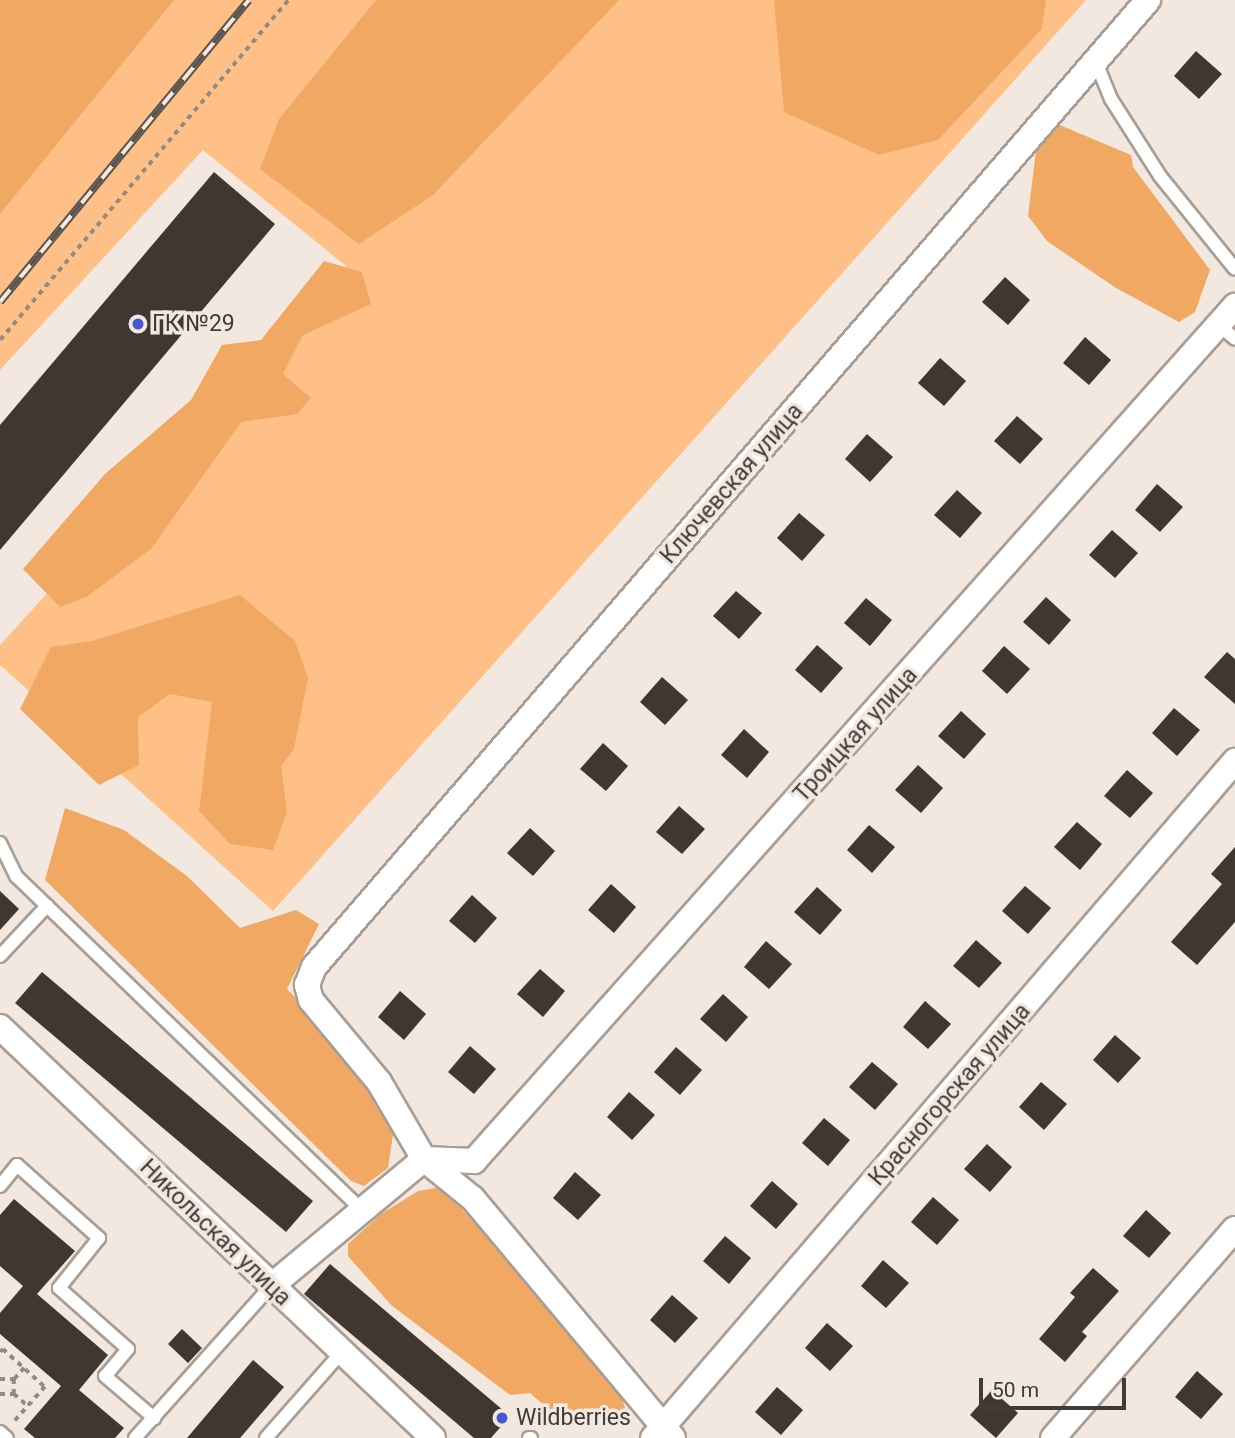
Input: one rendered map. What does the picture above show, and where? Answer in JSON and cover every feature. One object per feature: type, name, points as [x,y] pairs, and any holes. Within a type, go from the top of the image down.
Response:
[{"type":"street","name":"Ключевская улица","points":[[424,1159],[379,1082],[311,1000],[307,985],[314,967],[1148,0]]},
{"type":"street","name":"Троицкая улица","points":[[424,1159],[474,1161],[1227,332],[1235,306]]},
{"type":"street","name":"Красногорская улица","points":[[663,1435],[1235,761]]},
{"type":"street","name":"Никольская улица","points":[[4,1038],[433,1438]]},
{"type":"street","points":[[270,1287],[360,1208],[424,1159],[472,1198],[663,1435]]},
{"type":"street","points":[[1053,1438],[1235,1229]]},
{"type":"lane","points":[[1096,62],[1111,99],[1160,176],[1235,269]]},
{"type":"lane","points":[[0,843],[16,876],[360,1208]]},
{"type":"lane","points":[[0,956],[47,906]]},
{"type":"lane","points":[[0,1186],[17,1166],[99,1238],[59,1288],[128,1349],[105,1376],[154,1418]]},
{"type":"lane","points":[[135,1438],[270,1287]]},
{"type":"lane","points":[[267,1438],[341,1353]]},
{"type":"path","points":[[0,340],[288,0]]},
{"type":"path","points":[[0,1352],[3,1349],[45,1387],[3,1435]]},
{"type":"path","points":[[14,1394],[14,1379],[24,1368]]},
{"type":"path","points":[[0,1379],[14,1379]]},
{"type":"path","points":[[0,1394],[14,1394],[28,1406]]},
{"type":"shaded area","points":[[0,0],[1086,0],[273,911],[0,665],[0,645],[346,266],[203,150],[0,370]]},
{"type":"shaded area","points":[[0,0],[174,0],[0,214]]},
{"type":"shaded area","points":[[376,0],[619,0],[433,195],[359,244],[260,169],[279,119]]},
{"type":"shaded area","points":[[774,0],[1046,0],[1042,29],[938,140],[879,155],[784,112]]},
{"type":"shaded area","points":[[1055,123],[1131,155],[1133,167],[1210,270],[1195,312],[1179,322],[1116,288],[1047,241],[1028,216],[1036,150]]},
{"type":"shaded area","points":[[324,261],[362,272],[371,304],[303,335],[283,374],[311,398],[297,414],[241,422],[152,548],[88,596],[60,607],[23,569],[105,474],[191,400],[222,345],[261,340]]},
{"type":"shaded area","points":[[240,595],[295,641],[308,678],[294,749],[281,766],[287,812],[273,850],[230,844],[199,811],[212,702],[170,694],[138,717],[139,765],[99,785],[20,709],[51,647],[92,641]]},
{"type":"shaded area","points":[[65,808],[124,830],[187,876],[240,928],[296,910],[319,924],[287,989],[339,1043],[394,1128],[388,1168],[364,1186],[351,1181],[45,880]]},
{"type":"shaded area","points":[[442,1187],[618,1383],[625,1408],[591,1425],[555,1415],[530,1393],[510,1395],[391,1305],[348,1256],[348,1244],[381,1214],[418,1191]]},
{"type":"building","points":[[1196,51],[1222,74],[1199,99],[1174,76]]},
{"type":"building","name":"ГК №29","points":[[214,172],[275,224],[0,550],[0,425]]},
{"type":"building","points":[[1005,277],[1030,300],[1008,325],[982,302]]},
{"type":"building","points":[[1085,337],[1111,360],[1089,385],[1063,363]]},
{"type":"building","points":[[940,358],[966,381],[944,406],[918,383]]},
{"type":"building","points":[[1017,416],[1043,439],[1020,464],[994,441]]},
{"type":"building","points":[[867,434],[893,457],[870,482],[845,459]]},
{"type":"building","points":[[1157,484],[1183,507],[1160,532],[1135,510]]},
{"type":"building","points":[[957,490],[982,513],[960,538],[934,515]]},
{"type":"building","points":[[799,513],[825,535],[802,561],[777,538]]},
{"type":"building","points":[[1112,530],[1138,553],[1115,578],[1089,555]]},
{"type":"building","points":[[736,591],[762,613],[739,639],[713,616]]},
{"type":"building","points":[[1046,597],[1071,620],[1049,645],[1023,622]]},
{"type":"building","points":[[866,598],[892,620],[870,646],[844,623]]},
{"type":"building","points":[[817,645],[843,668],[821,693],[795,670]]},
{"type":"building","points":[[1004,646],[1030,669],[1007,694],[982,671]]},
{"type":"building","points":[[1227,652],[1235,659],[1235,704],[1204,677]]},
{"type":"building","points":[[662,677],[688,700],[665,725],[640,702]]},
{"type":"building","points":[[1174,708],[1200,730],[1177,756],[1152,733]]},
{"type":"building","points":[[961,711],[986,734],[964,759],[938,736]]},
{"type":"building","points":[[744,729],[769,752],[747,778],[721,755]]},
{"type":"building","points":[[603,743],[628,766],[606,791],[580,769]]},
{"type":"building","points":[[918,765],[943,788],[921,813],[895,790]]},
{"type":"building","points":[[1127,770],[1153,793],[1130,818],[1104,796]]},
{"type":"building","points":[[679,806],[705,829],[682,854],[656,832]]},
{"type":"building","points":[[1077,822],[1102,844],[1080,870],[1054,847]]},
{"type":"building","points":[[869,825],[895,847],[872,873],[847,850]]},
{"type":"building","points":[[530,828],[555,851],[533,876],[507,853]]},
{"type":"building","points":[[1235,847],[1235,922],[1197,965],[1171,942],[1222,884],[1211,874]]},
{"type":"building","points":[[611,884],[636,907],[614,933],[588,910]]},
{"type":"building","points":[[1025,886],[1051,908],[1028,934],[1002,911]]},
{"type":"building","points":[[817,887],[842,910],[820,935],[794,912]]},
{"type":"building","points":[[0,891],[19,909],[0,930]]},
{"type":"building","points":[[472,895],[497,918],[475,943],[449,921]]},
{"type":"building","points":[[976,940],[1002,963],[979,988],[953,966]]},
{"type":"building","points":[[766,941],[792,964],[769,989],[744,967]]},
{"type":"building","points":[[540,969],[565,991],[543,1017],[517,994]]},
{"type":"building","points":[[42,972],[313,1201],[286,1232],[15,1003]]},
{"type":"building","points":[[400,991],[426,1014],[404,1040],[378,1017]]},
{"type":"building","points":[[723,994],[748,1017],[726,1042],[700,1019]]},
{"type":"building","points":[[925,1001],[951,1024],[928,1049],[903,1027]]},
{"type":"building","points":[[1115,1035],[1141,1058],[1118,1083],[1093,1060]]},
{"type":"building","points":[[470,1046],[496,1069],[474,1094],[448,1072]]},
{"type":"building","points":[[676,1047],[702,1070],[680,1095],[654,1072]]},
{"type":"building","points":[[872,1062],[898,1084],[875,1110],[849,1087]]},
{"type":"building","points":[[1041,1082],[1067,1104],[1044,1130],[1019,1107]]},
{"type":"building","points":[[629,1092],[655,1115],[632,1140],[607,1117]]},
{"type":"building","points":[[824,1118],[850,1140],[828,1166],[802,1143]]},
{"type":"building","points":[[987,1144],[1012,1167],[990,1192],[964,1169]]},
{"type":"building","points":[[575,1172],[601,1195],[578,1220],[553,1198]]},
{"type":"building","points":[[772,1181],[798,1204],[776,1229],[750,1206]]},
{"type":"building","points":[[933,1197],[959,1220],[937,1245],[911,1222]]},
{"type":"building","points":[[14,1199],[75,1251],[37,1294],[108,1355],[79,1390],[124,1428],[115,1438],[35,1438],[24,1429],[61,1386],[0,1334],[0,1313],[23,1286],[0,1266],[0,1215]]},
{"type":"building","points":[[1146,1210],[1171,1233],[1149,1258],[1123,1236]]},
{"type":"building","points":[[725,1236],[751,1258],[729,1284],[703,1261]]},
{"type":"building","points":[[883,1260],[909,1283],[886,1308],[861,1286]]},
{"type":"building","points":[[330,1264],[510,1416],[491,1438],[474,1438],[304,1294]]},
{"type":"building","points":[[1093,1268],[1119,1291],[1082,1332],[1087,1336],[1065,1362],[1039,1339],[1075,1297],[1070,1293]]},
{"type":"building","points":[[672,1295],[698,1318],[675,1343],[650,1320]]},
{"type":"building","points":[[827,1323],[853,1346],[830,1371],[805,1348]]},
{"type":"building","points":[[182,1329],[202,1348],[188,1363],[168,1344]]},
{"type":"building","points":[[253,1360],[284,1387],[240,1438],[187,1438]]},
{"type":"building","points":[[1197,1371],[1223,1394],[1201,1419],[1175,1397]]},
{"type":"building","points":[[777,1387],[803,1410],[781,1435],[755,1412]]},
{"type":"building","points":[[992,1390],[1018,1413],[996,1438],[970,1415]]},
{"type":"railway","points":[[0,302],[249,0]]},
{"type":"place","name":"ГК №29","points":[[138,324]]},
{"type":"place","name":"Wildberries","points":[[502,1418]]}]
